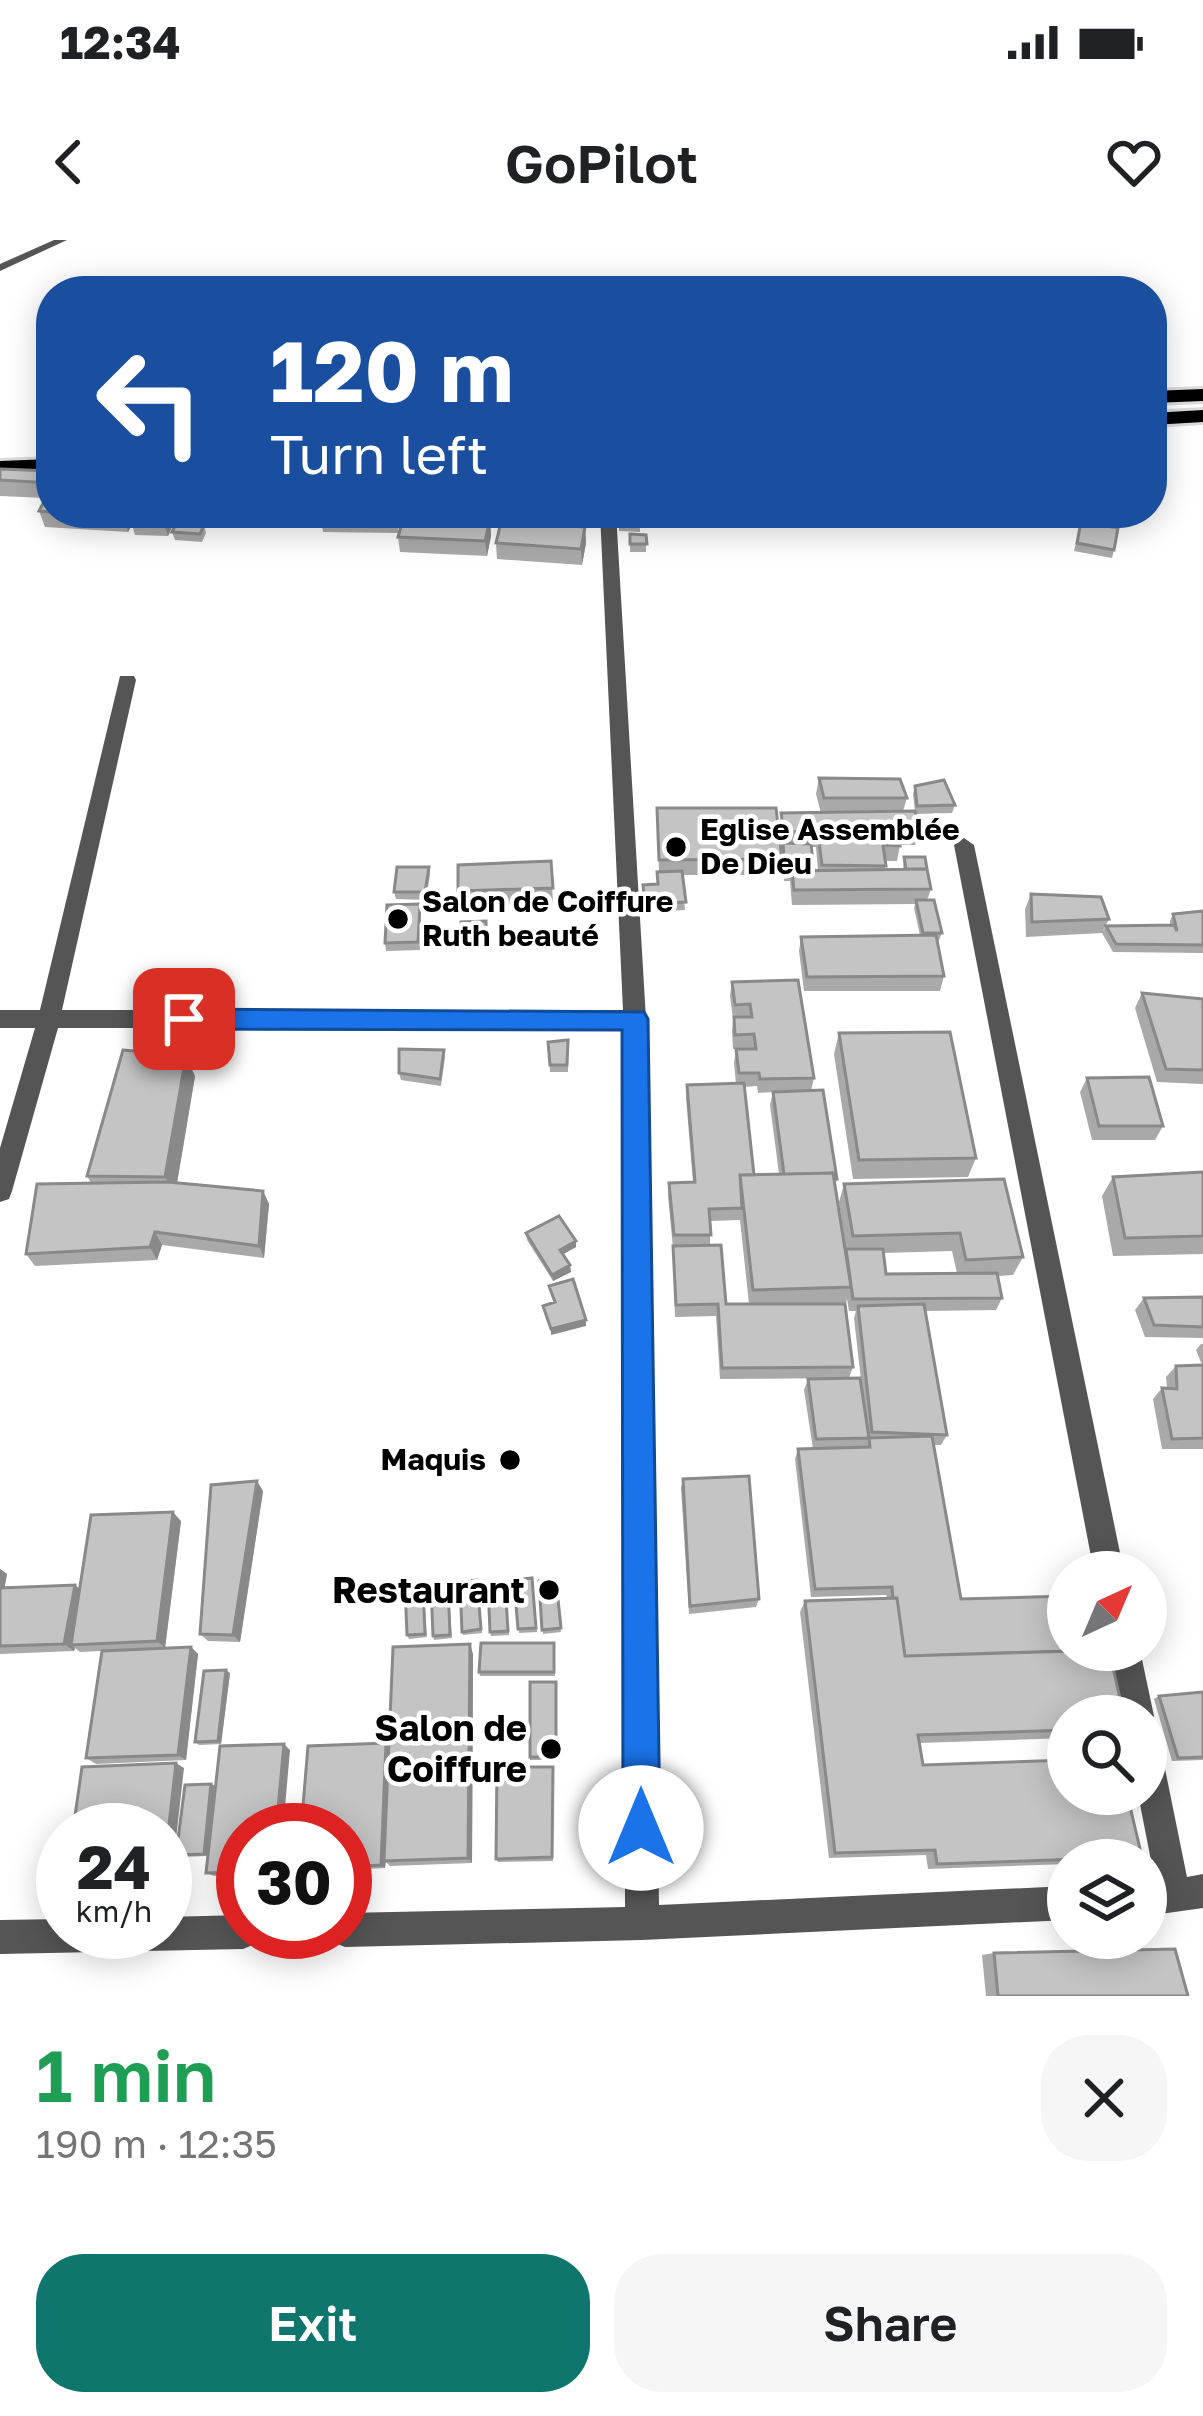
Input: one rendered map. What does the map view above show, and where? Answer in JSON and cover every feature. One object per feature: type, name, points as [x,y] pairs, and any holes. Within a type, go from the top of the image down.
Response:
[{"type":"main road","points":[[1167,397],[1203,395]]},
{"type":"main road","points":[[1167,417],[1203,416]]},
{"type":"main road","points":[[0,452],[36,451]]},
{"type":"main road","points":[[0,467],[36,466]]},
{"type":"street","points":[[609,528],[635,1019],[642,1923]]},
{"type":"street","points":[[0,1191],[49,1019],[127,680]]},
{"type":"street","points":[[964,845],[1105,1551]]},
{"type":"street","points":[[0,1019],[635,1019]]},
{"type":"street","points":[[1158,1815],[1174,1895]]},
{"type":"street","points":[[372,1929],[642,1923],[1047,1904]]},
{"type":"street","points":[[0,1937],[216,1933]]},
{"type":"lane","points":[[0,268],[62,240]]},
{"type":"building","points":[[0,469],[36,470],[36,482],[0,480]]},
{"type":"building","points":[[174,528],[203,528],[200,534],[172,532]]},
{"type":"building","points":[[401,528],[488,528],[485,541],[398,537]]},
{"type":"building","points":[[500,528],[585,528],[581,549],[496,543]]},
{"type":"building","points":[[1080,528],[1118,528],[1114,550],[1077,543]]},
{"type":"building","points":[[630,534],[646,535],[647,544],[630,544]]},
{"type":"building","points":[[819,778],[900,779],[907,798],[824,798]]},
{"type":"building","points":[[944,780],[955,805],[917,806],[915,786]]},
{"type":"building","points":[[657,808],[776,808],[782,859],[659,860]]},
{"type":"building","points":[[915,811],[919,830],[784,832],[781,813]]},
{"type":"building","points":[[818,834],[898,835],[900,846],[883,845],[886,866],[822,865]]},
{"type":"building","points":[[783,843],[811,844],[814,871],[785,874]]},
{"type":"building","points":[[904,857],[925,857],[927,869],[906,869]]},
{"type":"building","points":[[551,861],[553,888],[458,891],[458,865]]},
{"type":"building","points":[[397,867],[429,867],[425,892],[394,892]]},
{"type":"building","points":[[927,869],[931,889],[794,890],[792,871]]},
{"type":"building","points":[[682,871],[686,902],[645,904],[643,885],[658,884],[657,872]]},
{"type":"building","points":[[1031,894],[1101,897],[1109,919],[1032,922]]},
{"type":"building","points":[[916,900],[934,900],[942,933],[923,933]]},
{"type":"building","points":[[420,904],[418,942],[385,943],[387,905]]},
{"type":"building","points":[[1203,911],[1203,945],[1116,944],[1106,926],[1174,925],[1177,931],[1173,914]]},
{"type":"building","points":[[486,921],[486,936],[460,937],[461,922]]},
{"type":"building","points":[[936,935],[944,976],[807,977],[801,937]]},
{"type":"building","points":[[798,980],[814,1078],[760,1079],[759,1073],[739,1073],[736,1049],[756,1049],[754,1034],[735,1035],[734,1017],[752,1017],[750,1004],[735,1005],[732,982]]},
{"type":"building","points":[[1142,993],[1203,999],[1203,1070],[1166,1069]]},
{"type":"building","points":[[950,1032],[976,1158],[859,1160],[839,1033]]},
{"type":"building","points":[[568,1040],[567,1065],[550,1065],[548,1042]]},
{"type":"building","points":[[399,1049],[444,1050],[440,1079],[399,1073]]},
{"type":"building","points":[[123,1050],[186,1056],[165,1177],[87,1176]]},
{"type":"building","points":[[1149,1077],[1163,1126],[1099,1126],[1087,1078]]},
{"type":"building","points":[[744,1083],[754,1175],[740,1175],[742,1208],[709,1209],[711,1235],[674,1235],[669,1183],[695,1182],[687,1085]]},
{"type":"building","points":[[823,1090],[837,1179],[833,1173],[784,1174],[773,1092]]},
{"type":"building","points":[[1203,1172],[1203,1236],[1125,1238],[1113,1177]]},
{"type":"building","points":[[833,1173],[851,1287],[753,1290],[740,1175]]},
{"type":"building","points":[[1004,1179],[1023,1257],[966,1260],[960,1233],[853,1236],[844,1184]]},
{"type":"building","points":[[168,1182],[263,1191],[259,1246],[155,1232],[150,1247],[26,1254],[37,1184]]},
{"type":"building","points":[[559,1216],[576,1241],[560,1250],[570,1265],[552,1275],[526,1233]]},
{"type":"building","points":[[721,1245],[726,1304],[845,1304],[853,1367],[722,1368],[718,1304],[676,1305],[673,1246]]},
{"type":"building","points":[[846,1249],[883,1249],[886,1274],[997,1273],[1002,1298],[853,1299]]},
{"type":"building","points":[[573,1279],[586,1320],[551,1329],[543,1306],[555,1302],[549,1286]]},
{"type":"building","points":[[1203,1297],[1203,1327],[1154,1325],[1144,1298]]},
{"type":"building","points":[[924,1304],[947,1435],[872,1432],[858,1306]]},
{"type":"building","points":[[1203,1365],[1203,1438],[1172,1439],[1162,1388],[1177,1389],[1176,1366]]},
{"type":"building","points":[[860,1378],[869,1438],[816,1439],[808,1379]]},
{"type":"building","points":[[932,1436],[961,1599],[1047,1597],[1047,1651],[905,1656],[892,1587],[815,1589],[798,1449],[870,1447],[869,1438]]},
{"type":"building","points":[[749,1476],[759,1599],[690,1606],[683,1479]]},
{"type":"building","points":[[257,1481],[233,1635],[200,1634],[211,1485]]},
{"type":"building","points":[[173,1512],[157,1641],[71,1645],[91,1515]]},
{"type":"building","points":[[532,1578],[536,1628],[518,1629],[514,1580]]},
{"type":"building","points":[[477,1580],[481,1629],[462,1632],[460,1582]]},
{"type":"building","points":[[556,1580],[561,1628],[542,1630],[539,1581]]},
{"type":"building","points":[[505,1582],[508,1631],[490,1632],[488,1583]]},
{"type":"building","points":[[423,1584],[425,1634],[407,1635],[405,1586]]},
{"type":"building","points":[[448,1584],[450,1635],[433,1636],[431,1586]]},
{"type":"building","points":[[75,1585],[64,1644],[0,1646],[0,1588]]},
{"type":"building","points":[[897,1598],[905,1656],[1047,1652],[1047,1671],[1114,1671],[1119,1695],[1047,1695],[1047,1731],[918,1735],[923,1765],[1047,1761],[1047,1815],[1132,1815],[1138,1839],[1047,1839],[1047,1860],[937,1864],[935,1850],[835,1853],[805,1601]]},
{"type":"building","points":[[481,1643],[554,1643],[554,1672],[479,1672]]},
{"type":"building","points":[[470,1644],[468,1858],[384,1861],[393,1647]]},
{"type":"building","points":[[191,1647],[178,1755],[86,1758],[102,1651]]},
{"type":"building","points":[[226,1670],[218,1741],[195,1742],[204,1671]]},
{"type":"building","points":[[530,1682],[556,1682],[556,1757],[530,1757]]},
{"type":"building","points":[[1203,1692],[1203,1757],[1178,1758],[1167,1722],[1167,1695]]},
{"type":"building","points":[[386,1743],[381,1865],[372,1866],[372,1803],[303,1803],[308,1746]]},
{"type":"building","points":[[284,1744],[279,1803],[216,1803],[216,1873],[206,1873],[220,1746]]},
{"type":"building","points":[[176,1763],[171,1803],[77,1803],[82,1767]]},
{"type":"building","points":[[497,1767],[553,1767],[552,1857],[496,1859]]},
{"type":"building","points":[[211,1784],[204,1854],[192,1854],[192,1803],[183,1803],[185,1785]]},
{"type":"building","points":[[1167,1949],[1175,1949],[1188,1996],[998,1996],[994,1953],[1047,1952],[1047,1959],[1167,1959]]},
{"type":"place","name":"Eglise Assemblée De Dieu","points":[[676,847]]},
{"type":"place","name":"Salon de Coiffure Ruth beauté","points":[[398,919]]},
{"type":"place","name":"Maquis","points":[[510,1460]]},
{"type":"place","name":"Restaurant","points":[[549,1590]]},
{"type":"place","name":"Salon de Coiffure","points":[[551,1749]]},
{"type":"route","points":[[184,1019],[635,1019],[641,1828]]}]
